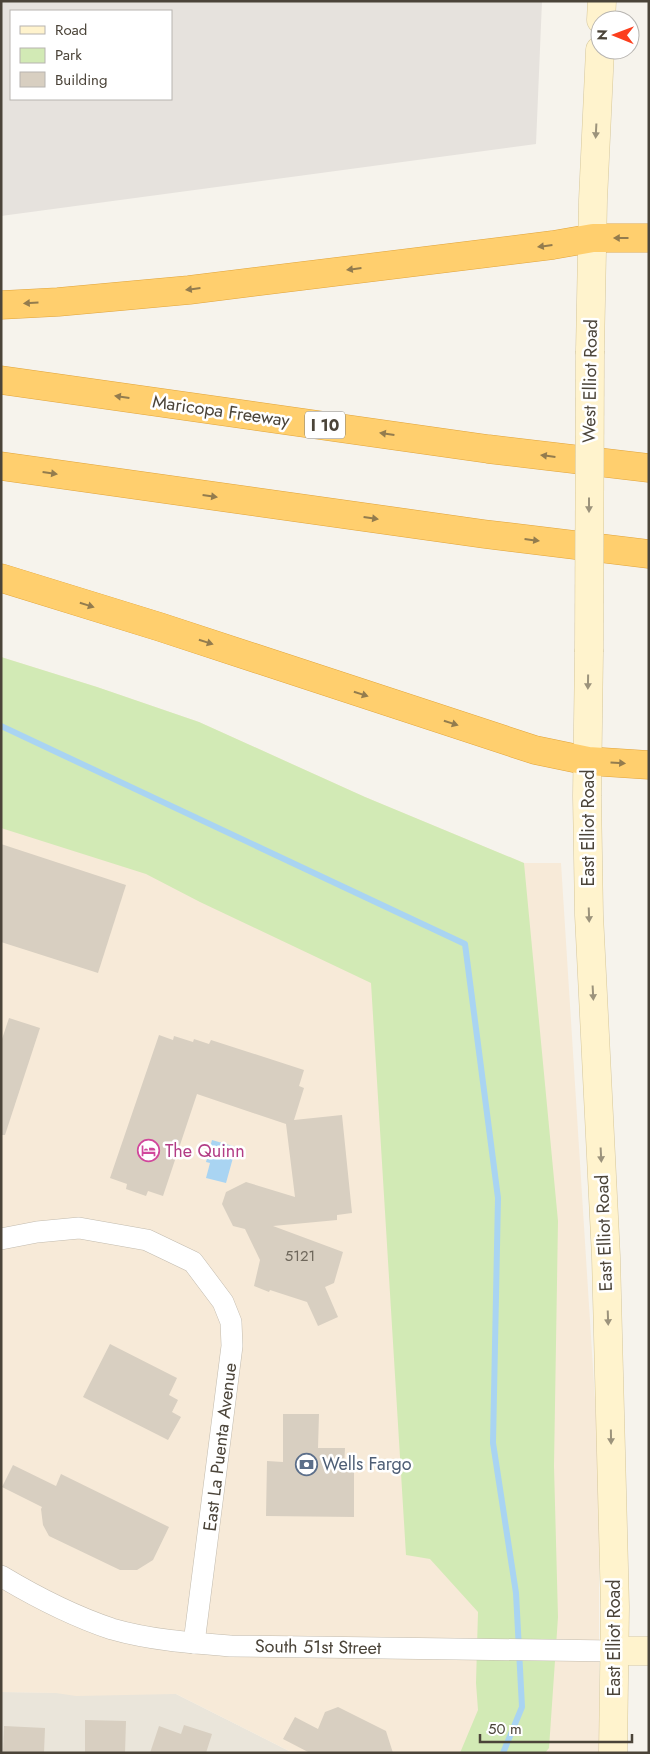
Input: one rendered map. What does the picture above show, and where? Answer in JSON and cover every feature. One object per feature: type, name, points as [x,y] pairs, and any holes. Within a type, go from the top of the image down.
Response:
[{"type":"highway","points":[[1,304],[58,302],[189,290],[553,245],[593,238],[649,238]]},
{"type":"highway","name":"Maricopa Freeway","points":[[1,380],[488,449],[649,468]]},
{"type":"highway","points":[[1,466],[484,534],[649,554]]},
{"type":"highway","points":[[1,578],[160,627],[535,750],[588,761],[649,765]]},
{"type":"main road","name":"West Elliot Road","points":[[588,713],[590,351],[593,200],[600,60]]},
{"type":"main road","name":"East Elliot Road","points":[[588,713],[589,915],[606,1257],[615,1607],[613,1753]]},
{"type":"main road","name":"South 51st Street","points":[[614,1651],[649,1651]]},
{"type":"street","name":"East La Puenta Avenue","points":[[1,1239],[37,1232],[79,1228],[147,1240],[193,1262],[224,1302],[231,1322],[232,1346],[194,1643]]},
{"type":"street","name":"South 51st Street","points":[[1,1576],[53,1605],[112,1629],[194,1643],[231,1646],[614,1651]]},
{"type":"shaded area","points":[[1,1],[542,1],[536,144],[1,216]]},
{"type":"shaded area","points":[[1,657],[199,722],[365,797],[524,863],[561,863],[599,1463],[599,1753],[293,1753],[176,1694],[76,1696],[56,1693],[1,1692]]},
{"type":"shaded area","points":[[1,1692],[176,1694],[293,1753],[1,1753]]},
{"type":"green space","points":[[1,657],[199,722],[365,797],[524,863],[558,1221],[554,1466],[558,1617],[549,1748],[545,1753],[460,1753],[478,1710],[476,1683],[478,1612],[430,1559],[406,1555],[371,983],[200,902],[146,874],[1,828]]},
{"type":"water","points":[[212,1140],[236,1147],[226,1183],[206,1178],[210,1163],[206,1162]]},
{"type":"building","points":[[1,844],[126,885],[98,973],[1,942]]},
{"type":"building","points":[[9,1018],[40,1028],[5,1135],[1,1135],[1,1042]]},
{"type":"building","name":"The Quinn","points":[[159,1035],[173,1040],[174,1036],[193,1042],[194,1039],[209,1044],[211,1040],[304,1070],[299,1086],[304,1088],[294,1120],[342,1115],[352,1213],[337,1215],[337,1220],[273,1226],[343,1252],[334,1283],[325,1287],[338,1317],[318,1326],[307,1302],[254,1286],[260,1260],[245,1229],[233,1226],[222,1204],[226,1192],[246,1182],[295,1197],[286,1124],[197,1094],[163,1196],[148,1191],[146,1196],[126,1189],[127,1184],[110,1178]]},
{"type":"building","points":[[110,1344],[177,1378],[169,1395],[178,1400],[172,1412],[181,1417],[168,1440],[83,1397]]},
{"type":"building","name":"Wells Fargo","points":[[283,1414],[319,1414],[318,1448],[345,1448],[344,1466],[354,1466],[354,1517],[266,1516],[267,1461],[283,1462]]},
{"type":"building","points":[[13,1465],[56,1486],[61,1474],[169,1527],[153,1560],[137,1570],[120,1570],[49,1536],[43,1525],[42,1507],[2,1487]]},
{"type":"building","points":[[338,1707],[386,1731],[393,1753],[310,1753],[283,1739],[295,1717],[318,1729],[325,1712]]},
{"type":"building","points":[[85,1720],[126,1721],[125,1753],[85,1753]]},
{"type":"building","points":[[184,1725],[212,1734],[206,1753],[150,1753],[159,1726],[181,1734]]},
{"type":"building","points":[[4,1726],[45,1728],[44,1753],[3,1753]]},
{"type":"waterway","points":[[1,726],[465,944],[498,1198],[493,1443],[516,1593],[522,1707],[503,1753]]},
{"type":"place","name":"The Quinn","points":[[149,1151]]},
{"type":"place","name":"Wells Fargo","points":[[306,1464]]}]
